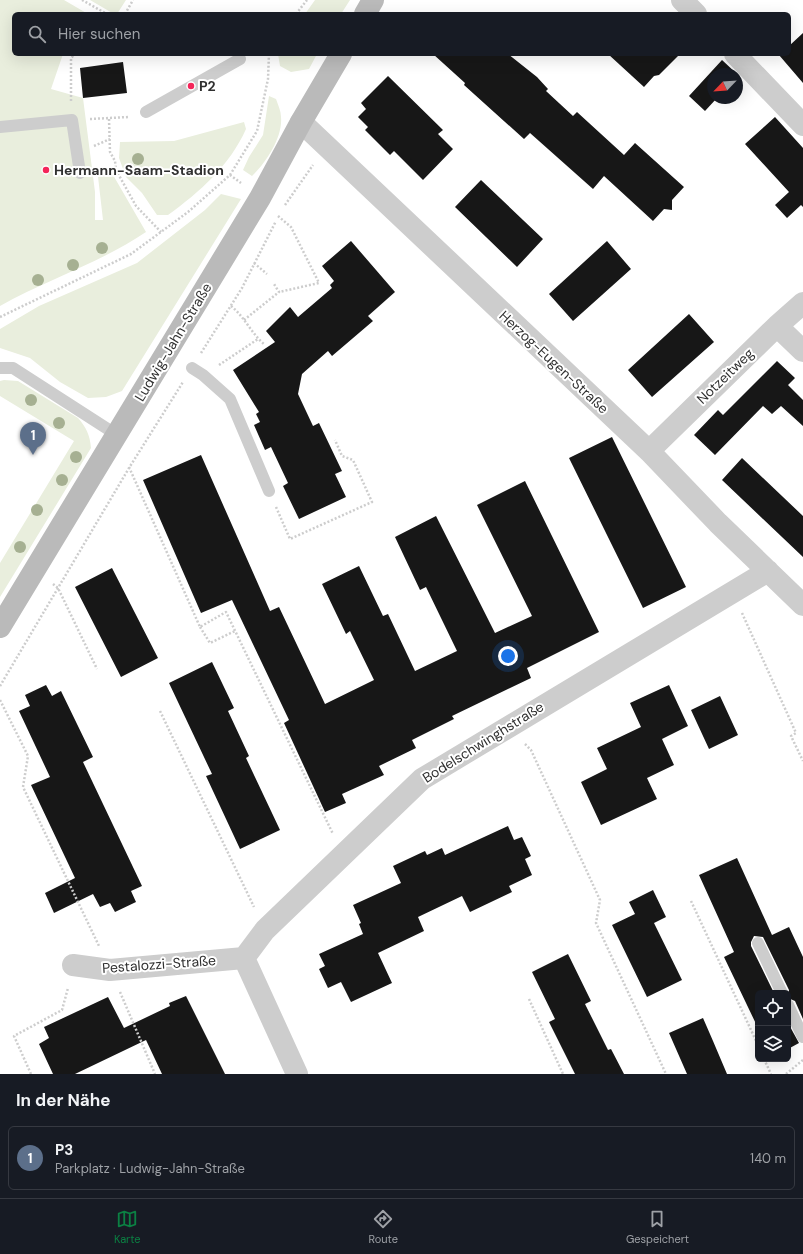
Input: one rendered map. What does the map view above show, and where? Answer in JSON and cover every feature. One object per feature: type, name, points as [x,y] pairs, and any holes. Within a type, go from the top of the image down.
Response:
[{"type":"street","points":[[366,12],[373,0]]},
{"type":"street","name":"Ludwig-Jahn-Straße","points":[[0,627],[260,198],[301,122],[340,56]]},
{"type":"street","points":[[737,56],[803,125]]},
{"type":"street","name":"Herzog-Eugen-Straße","points":[[301,122],[649,451],[718,523],[803,605]]},
{"type":"street","name":"Notzeitweg","points":[[649,451],[777,326],[803,303]]},
{"type":"street","points":[[777,326],[803,351]]},
{"type":"street","name":"Bodelschwinghstraße","points":[[244,958],[266,930],[342,854],[422,779],[768,571]]},
{"type":"street","points":[[244,958],[297,1074]]},
{"type":"street","name":"Pestalozzi-Straße","points":[[73,965],[110,970],[244,958]]},
{"type":"lane","points":[[146,112],[240,59]]},
{"type":"lane","points":[[0,127],[72,120],[80,173]]},
{"type":"lane","points":[[0,368],[13,368],[117,435]]},
{"type":"lane","points":[[192,368],[204,375],[230,399],[269,490]]},
{"type":"lane","points":[[758,943],[781,990]]},
{"type":"lane","points":[[791,1011],[803,1037]]},
{"type":"path","points":[[82,0],[103,12]]},
{"type":"path","points":[[126,12],[133,0]]},
{"type":"path","points":[[298,12],[307,0]]},
{"type":"path","points":[[71,82],[71,58],[73,56]]},
{"type":"path","points":[[0,318],[131,254],[188,212],[230,175],[257,131],[268,79],[269,56]]},
{"type":"path","points":[[72,120],[130,117]]},
{"type":"path","points":[[109,119],[110,152],[115,161],[116,170],[136,206],[161,232]]},
{"type":"path","points":[[0,686],[129,468],[231,306],[278,216],[326,146]]},
{"type":"path","points":[[230,175],[260,198]]},
{"type":"path","points":[[244,320],[280,292],[319,282],[291,227],[278,216]]},
{"type":"path","points":[[254,263],[267,274]]},
{"type":"path","points":[[274,284],[280,292]]},
{"type":"path","points":[[231,306],[258,339],[264,344]]},
{"type":"path","points":[[204,375],[258,339]]},
{"type":"path","points":[[269,490],[290,539],[372,502],[353,460],[342,456],[335,440]]},
{"type":"path","points":[[129,468],[200,627],[210,643],[235,631]]},
{"type":"path","points":[[35,568],[58,588],[97,669]]},
{"type":"path","points":[[733,592],[796,733],[791,736],[803,761]]},
{"type":"path","points":[[200,627],[226,612],[342,854]]},
{"type":"path","points":[[0,700],[28,756],[23,788],[110,970],[155,1074]]},
{"type":"path","points":[[160,711],[266,930]]},
{"type":"path","points":[[506,728],[531,750],[600,900],[596,922],[666,1074]]},
{"type":"path","points":[[691,901],[755,1039]]},
{"type":"path","points":[[31,1074],[14,1036],[62,1010],[73,965]]},
{"type":"path","points":[[528,999],[563,1074]]},
{"type":"path","points":[[786,1074],[803,1060]]},
{"type":"path","points":[[765,1062],[771,1074]]},
{"type":"green space","name":"Hermann-Saam-Stadion","points":[[0,0],[64,0],[85,12],[12,12],[12,56],[62,56],[51,89],[83,98],[95,192],[95,220],[103,220],[97,168],[109,168],[146,232],[111,253],[18,296],[0,306]]},
{"type":"green space","points":[[90,0],[126,0],[118,12],[111,12]]},
{"type":"green space","points":[[315,0],[350,0],[342,12],[306,12]]},
{"type":"green space","points":[[278,56],[316,56],[309,69],[291,72],[280,66]]},
{"type":"green space","points":[[269,96],[276,99],[281,115],[281,125],[276,141],[268,157],[252,176],[243,170],[249,157],[263,135]]},
{"type":"green space","points":[[244,122],[246,129],[232,154],[223,166],[203,187],[168,215],[157,215],[142,193],[126,177],[119,158],[120,142],[174,141]]},
{"type":"green space","points":[[221,194],[241,199],[122,391],[106,397],[88,398],[60,382],[30,358],[0,348],[0,329],[39,306],[137,263],[205,210]]},
{"type":"green space","points":[[0,381],[18,381],[78,418],[87,432],[90,439],[91,448],[0,597],[0,563],[74,441],[0,396]]},
{"type":"building","points":[[803,33],[803,83],[780,56],[791,56],[791,44]]},
{"type":"building","points":[[435,56],[511,56],[537,77],[548,89],[546,91],[573,116],[577,112],[624,155],[635,143],[684,187],[672,200],[672,210],[664,209],[653,221],[604,176],[593,189],[530,133],[524,139],[464,85],[465,83]]},
{"type":"building","points":[[610,56],[678,56],[659,75],[654,76],[644,87]]},
{"type":"building","points":[[722,60],[731,68],[715,68]]},
{"type":"building","points":[[123,62],[127,93],[83,98],[80,68]]},
{"type":"building","points":[[388,76],[443,130],[438,134],[453,149],[423,180],[394,151],[390,155],[365,130],[368,127],[358,117],[366,109],[361,103]]},
{"type":"building","points":[[707,76],[707,104],[711,104],[705,111],[689,96]]},
{"type":"building","points":[[775,117],[803,148],[803,207],[801,205],[787,218],[775,205],[789,192],[745,144]]},
{"type":"building","points":[[481,180],[543,239],[517,267],[455,207]]},
{"type":"building","points":[[351,241],[395,292],[368,316],[373,321],[332,356],[328,351],[302,374],[298,394],[313,426],[319,423],[342,471],[335,474],[346,497],[299,519],[283,486],[288,483],[271,447],[265,450],[254,425],[260,422],[256,414],[259,412],[233,370],[275,342],[266,331],[290,307],[298,317],[332,288],[330,285],[334,281],[322,266]]},
{"type":"building","points":[[607,241],[631,269],[573,321],[549,294]]},
{"type":"building","points":[[689,314],[714,342],[652,397],[628,370]]},
{"type":"building","points":[[777,361],[795,378],[788,385],[803,400],[803,426],[781,406],[772,414],[763,406],[715,455],[694,435],[718,410],[723,415]]},
{"type":"building","points":[[612,437],[686,587],[643,608],[569,458]]},
{"type":"building","points":[[201,455],[270,611],[279,607],[325,704],[374,680],[350,631],[346,634],[322,584],[359,566],[383,616],[388,614],[415,671],[457,651],[426,587],[420,590],[395,537],[436,516],[495,633],[532,616],[477,505],[525,481],[599,632],[527,668],[531,678],[452,716],[454,719],[412,740],[416,748],[379,766],[384,775],[342,794],[346,803],[325,812],[284,723],[289,720],[232,600],[201,613],[143,480]]},
{"type":"building","points":[[742,458],[803,516],[803,557],[722,480]]},
{"type":"building","points":[[112,568],[158,658],[121,677],[75,587]]},
{"type":"building","points":[[212,662],[234,708],[228,711],[249,756],[246,758],[280,830],[240,849],[206,776],[212,774],[169,683]]},
{"type":"building","points":[[46,685],[52,696],[61,691],[93,757],[83,762],[142,886],[131,891],[136,902],[115,912],[110,903],[100,907],[93,894],[54,913],[45,893],[75,878],[31,785],[50,777],[19,711],[30,706],[25,695]]},
{"type":"building","points":[[669,685],[688,726],[662,739],[674,765],[647,778],[657,799],[601,825],[581,782],[607,769],[597,748],[641,727],[630,703]]},
{"type":"building","points":[[720,696],[738,735],[709,749],[691,710]]},
{"type":"building","points":[[508,826],[514,840],[522,837],[531,856],[525,859],[532,875],[509,886],[512,892],[470,912],[462,896],[418,917],[424,931],[378,953],[392,983],[351,1002],[341,982],[328,988],[319,969],[325,966],[319,954],[363,934],[359,924],[361,923],[353,905],[401,883],[393,866],[425,851],[427,855],[442,848],[445,855]]},
{"type":"building","points":[[737,858],[772,935],[789,927],[803,957],[803,1019],[795,1001],[791,999],[791,990],[789,990],[763,937],[754,936],[751,946],[773,990],[755,990],[755,1022],[724,957],[734,952],[699,875]]},
{"type":"building","points":[[653,890],[666,917],[654,923],[682,980],[647,997],[612,925],[635,914],[629,902]]},
{"type":"building","points":[[568,954],[591,1001],[585,1004],[608,1050],[611,1049],[624,1074],[575,1074],[549,1022],[555,1019],[532,972]]},
{"type":"building","points":[[186,996],[225,1074],[162,1074],[146,1040],[75,1074],[53,1074],[39,1044],[49,1038],[44,1027],[108,997],[124,1028],[170,1006],[169,1003]]},
{"type":"building","points":[[703,1018],[727,1074],[687,1074],[669,1033]]},
{"type":"building","points":[[791,1028],[799,1043],[791,1047]]},
{"type":"place","name":"P2","points":[[191,86]]},
{"type":"place","name":"Hermann-Saam-Stadion","points":[[46,170]]},
{"type":"place","name":"P3","points":[[33,455]]}]
